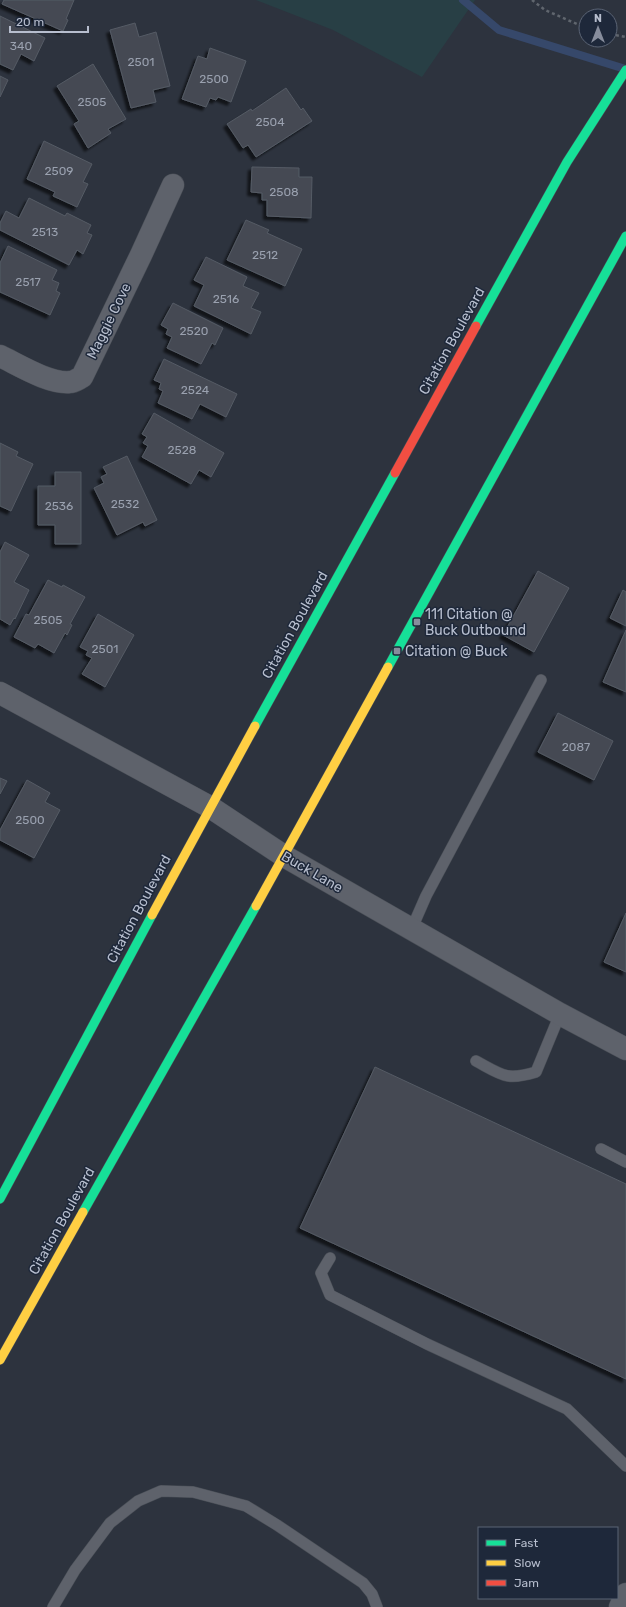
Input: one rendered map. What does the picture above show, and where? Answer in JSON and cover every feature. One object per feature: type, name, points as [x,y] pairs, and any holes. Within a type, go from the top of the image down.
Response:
[{"type":"main road","name":"Citation Boulevard","points":[[0,1199],[210,807],[567,162],[626,70]]},
{"type":"main road","name":"Citation Boulevard","points":[[0,1360],[284,856],[626,236]]},
{"type":"street","name":"Maggie Cove","points":[[0,356],[56,381],[71,383],[82,377],[173,185]]},
{"type":"street","name":"Buck Lane","points":[[0,693],[210,807],[284,856],[560,1014],[626,1049]]},
{"type":"street","points":[[620,1607],[626,1594]]},
{"type":"lane","points":[[412,928],[426,896],[541,680]]},
{"type":"lane","points":[[476,1061],[507,1077],[520,1077],[536,1072],[560,1014]]},
{"type":"lane","points":[[601,1149],[626,1162]]},
{"type":"lane","points":[[330,1258],[321,1273],[330,1296],[427,1344],[567,1409],[626,1466]]},
{"type":"lane","points":[[53,1607],[75,1570],[110,1523],[138,1501],[161,1491],[193,1492],[246,1506],[363,1583],[372,1594],[377,1607]]},
{"type":"path","points":[[532,0],[545,10],[578,24]]},
{"type":"green space","points":[[256,0],[475,0],[422,77],[333,30]]},
{"type":"building","points":[[4,0],[74,0],[63,31],[2,4]]},
{"type":"building","points":[[0,16],[45,38],[34,61],[21,54],[13,70],[0,64]]},
{"type":"building","points":[[135,23],[139,37],[156,32],[170,86],[153,90],[156,102],[131,108],[110,30]]},
{"type":"building","points":[[210,48],[246,61],[231,102],[218,97],[216,100],[210,98],[206,107],[182,99],[198,56],[207,59]]},
{"type":"building","points":[[93,64],[126,119],[108,129],[111,133],[88,148],[74,124],[79,121],[57,86]]},
{"type":"building","points":[[0,76],[8,80],[0,97]]},
{"type":"building","points":[[286,88],[301,110],[303,108],[312,121],[256,157],[248,145],[243,148],[227,124],[251,109],[252,111]]},
{"type":"building","points":[[44,141],[92,164],[83,182],[88,184],[77,207],[53,196],[55,192],[27,179]]},
{"type":"building","points":[[252,167],[299,168],[299,177],[312,177],[311,218],[267,216],[267,200],[262,200],[262,193],[251,192]]},
{"type":"building","points":[[29,198],[65,216],[67,213],[91,225],[87,233],[92,235],[83,254],[77,250],[69,265],[0,230],[0,223],[6,211],[19,218]]},
{"type":"building","points":[[246,220],[269,230],[267,233],[302,249],[285,286],[227,260]]},
{"type":"building","points":[[8,246],[57,270],[52,280],[59,283],[56,291],[60,293],[50,315],[0,292],[0,263]]},
{"type":"building","points":[[206,257],[247,277],[243,286],[259,293],[251,308],[261,312],[251,334],[194,306],[204,285],[194,280]]},
{"type":"building","points":[[173,303],[223,328],[215,345],[212,343],[201,364],[167,348],[172,337],[166,334],[168,329],[161,325]]},
{"type":"building","points":[[164,359],[237,394],[226,417],[200,404],[192,419],[158,403],[163,391],[159,389],[161,383],[154,380]]},
{"type":"building","points":[[154,413],[224,453],[211,477],[199,470],[191,484],[142,457],[148,446],[143,443],[147,437],[142,434]]},
{"type":"building","points":[[0,443],[18,452],[16,456],[33,464],[11,511],[0,506]]},
{"type":"building","points":[[127,456],[157,520],[145,526],[143,522],[117,535],[94,488],[104,483],[101,477],[107,474],[103,467]]},
{"type":"building","points":[[55,472],[81,472],[81,544],[55,544],[55,525],[38,525],[38,486],[55,486]]},
{"type":"building","points":[[5,542],[29,555],[14,582],[29,590],[15,619],[14,618],[10,625],[0,619],[0,552]]},
{"type":"building","points":[[538,571],[569,588],[534,652],[503,635]]},
{"type":"building","points":[[48,580],[62,587],[63,585],[85,597],[70,624],[72,625],[67,635],[65,633],[54,653],[38,644],[35,648],[14,637],[26,614],[29,615]]},
{"type":"building","points":[[623,590],[626,592],[626,626],[610,618]]},
{"type":"building","points":[[98,614],[134,635],[105,687],[82,674],[92,658],[86,655],[88,651],[80,647]]},
{"type":"building","points":[[626,630],[626,692],[603,682]]},
{"type":"building","points":[[558,713],[613,741],[594,780],[538,752]]},
{"type":"building","points":[[0,778],[7,781],[0,794]]},
{"type":"building","points":[[27,780],[50,793],[45,802],[60,810],[34,858],[0,840],[0,830]]},
{"type":"building","points":[[626,913],[626,972],[604,962]]},
{"type":"building","points":[[375,1067],[626,1184],[626,1379],[300,1228]]},
{"type":"waterway","points":[[463,0],[499,30],[625,69]]},
{"type":"traffic: fast","points":[[476,326],[567,162],[626,70]]},
{"type":"traffic: fast","points":[[388,667],[626,236]]},
{"type":"traffic: fast","points":[[255,726],[395,473]]},
{"type":"traffic: fast","points":[[83,1212],[256,906]]},
{"type":"traffic: fast","points":[[0,1199],[152,915]]},
{"type":"traffic: slow","points":[[256,906],[388,667]]},
{"type":"traffic: slow","points":[[152,915],[255,726]]},
{"type":"traffic: slow","points":[[0,1360],[83,1212]]},
{"type":"traffic: jam","points":[[395,473],[476,326]]},
{"type":"place","name":"111 Citation @ Buck Outbound","points":[[417,622]]},
{"type":"place","name":"Citation @ Buck","points":[[397,651]]}]
